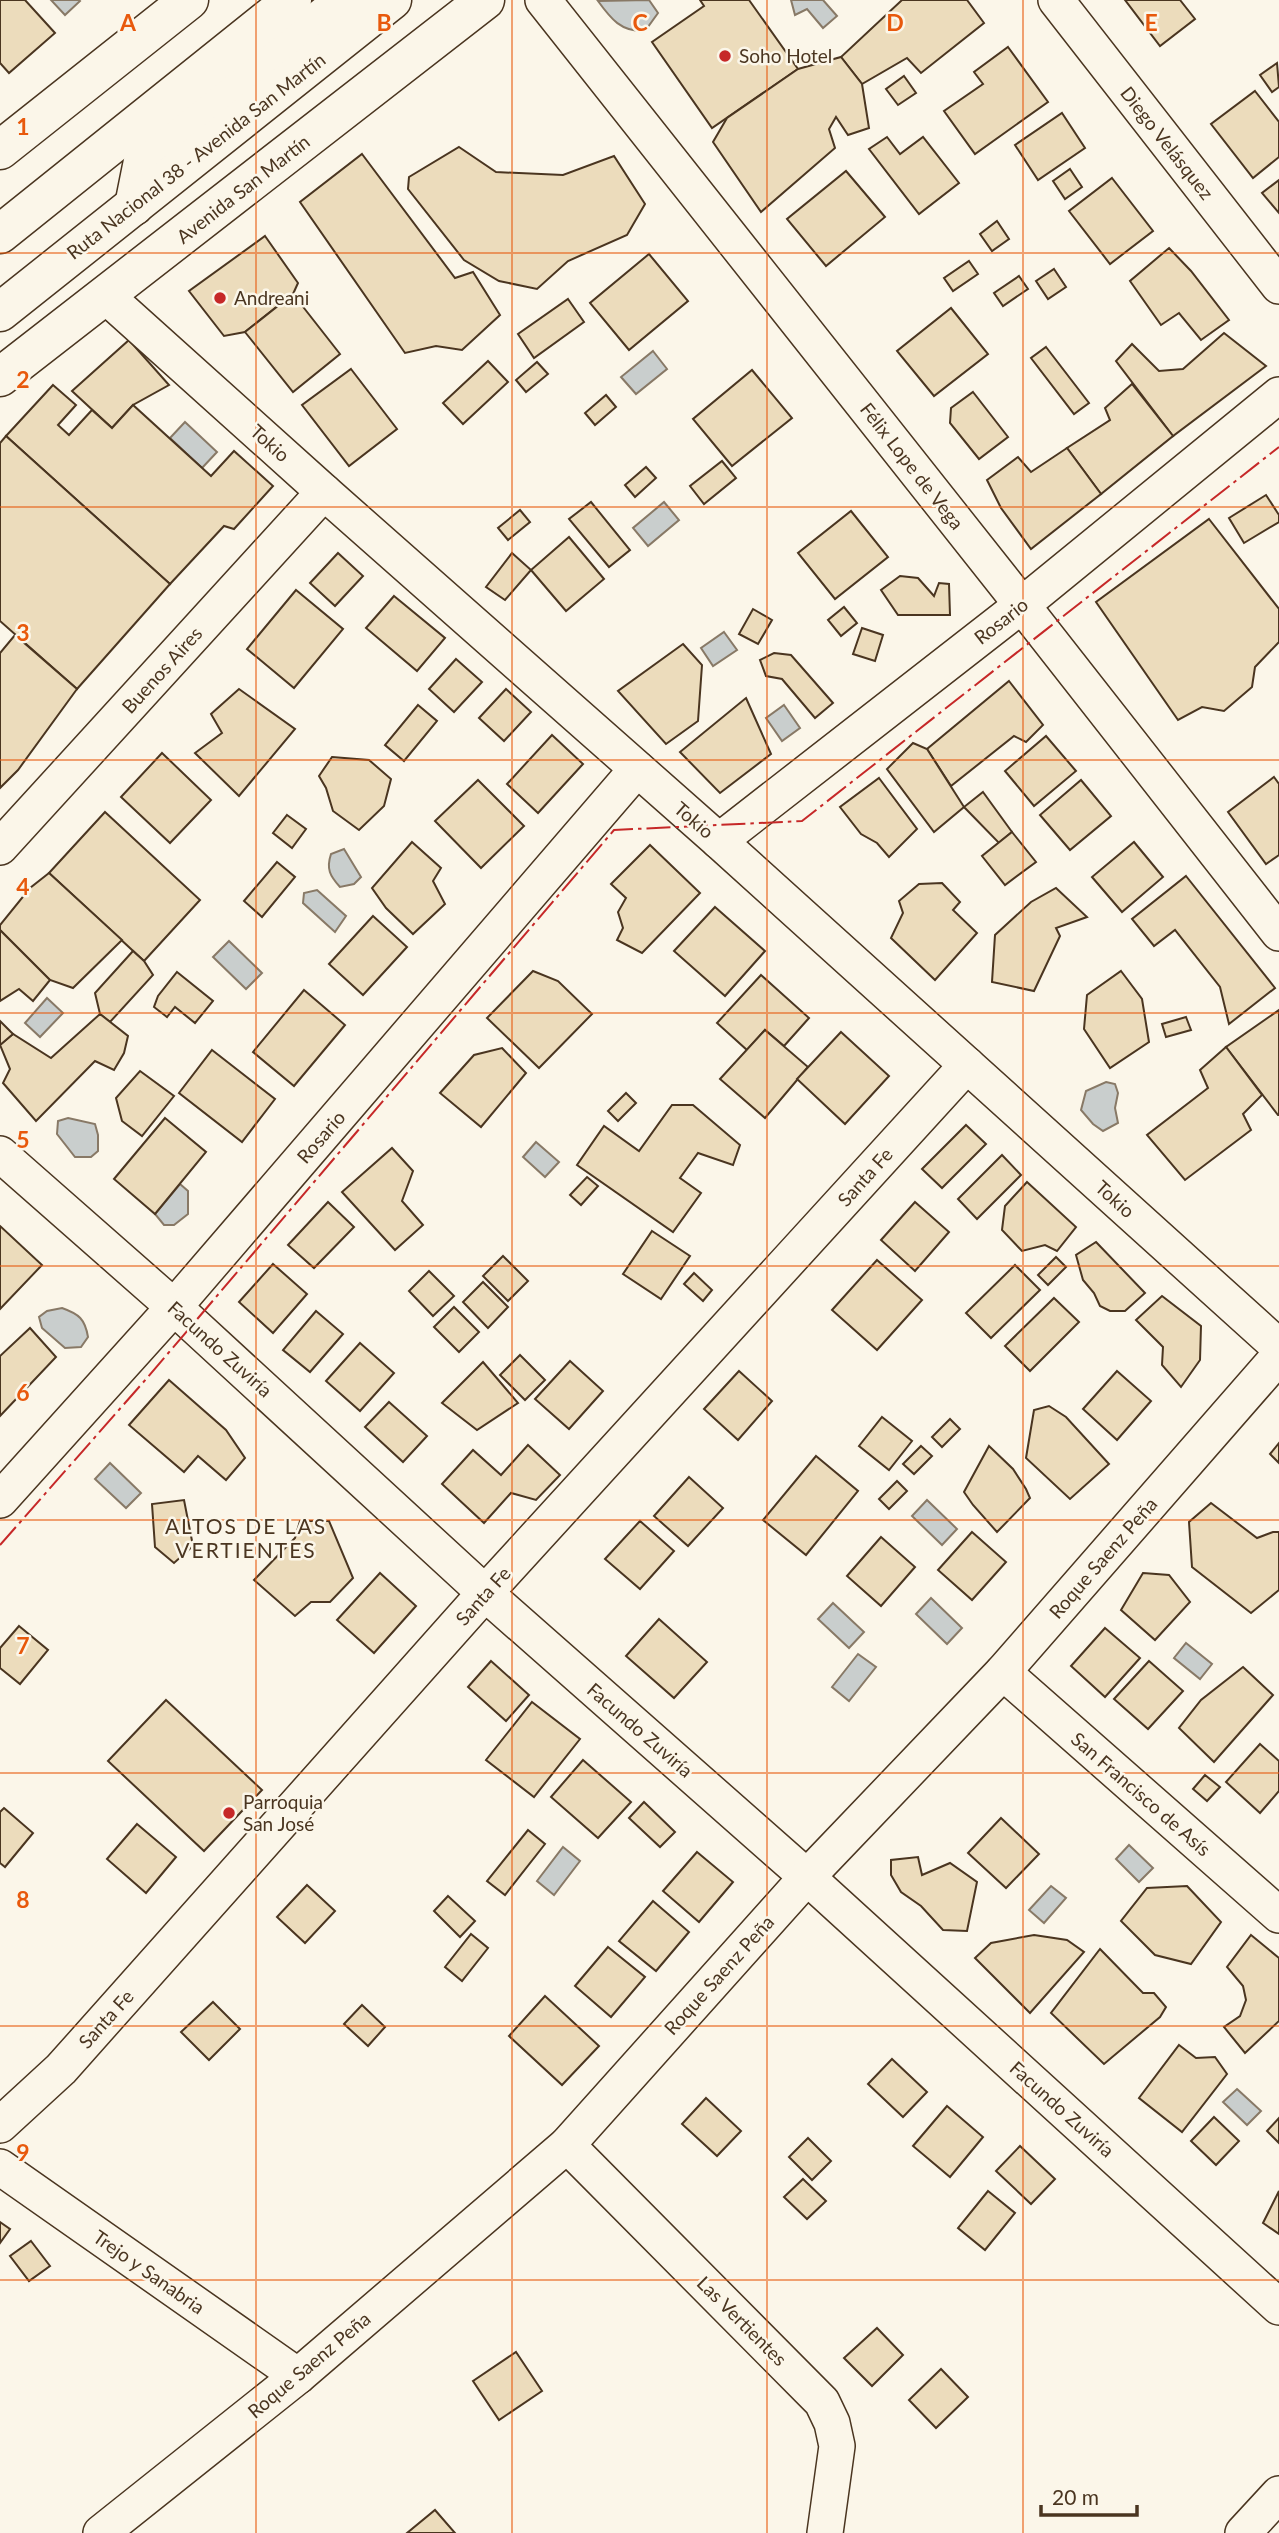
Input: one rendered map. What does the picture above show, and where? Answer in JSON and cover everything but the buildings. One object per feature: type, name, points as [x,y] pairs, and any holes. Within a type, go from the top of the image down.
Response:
[{"type":"main road","points":[[0,150],[189,0]]},
{"type":"main road","points":[[0,234],[292,0]]},
{"type":"main road","points":[[134,206],[143,161],[345,0]]},
{"type":"main road","name":"Ruta Nacional 38 - Avenida San Martín","points":[[0,312],[392,0]]},
{"type":"main road","name":"Avenida San Martín","points":[[0,377],[485,0]]},
{"type":"main road","points":[[77,251],[106,296]]},
{"type":"street","name":"Félix Lope de Vega","points":[[543,0],[1279,933]]},
{"type":"street","name":"Diego Velásquez","points":[[1056,0],[1279,286]]},
{"type":"street","name":"Tokio","points":[[106,296],[719,841],[1279,1347]]},
{"type":"street","name":"Rosario","points":[[719,841],[1022,605],[1279,395]]},
{"type":"street","name":"Buenos Aires","points":[[0,847],[324,492]]},
{"type":"street","name":"Rosario","points":[[0,1500],[174,1307],[637,769]]},
{"type":"street","name":"Santa Fe","points":[[0,2125],[61,2069],[485,1593],[967,1066]]},
{"type":"street","name":"Facundo Zuviría","points":[[0,1154],[174,1307],[485,1593],[807,1877],[1279,2307]]},
{"type":"street","name":"Roque Saenz Peña","points":[[101,2533],[298,2376],[567,2145],[807,1877],[1003,1672],[1279,1356]]},
{"type":"street","name":"San Francisco de Asís","points":[[1003,1672],[1279,1915]]},
{"type":"street","name":"Las Vertientes","points":[[567,2145],[822,2402],[832,2423],[837,2446],[825,2533]]},
{"type":"street","name":"Trejo y Sanabria","points":[[0,2168],[298,2376]]},
{"type":"street","points":[[1243,2533],[1279,2494]]},
{"type":"shaded area","points":[[51,0],[79,0],[80,1],[65,15]]},
{"type":"shaded area","points":[[649,0],[658,13],[645,31],[623,27],[598,1]]},
{"type":"shaded area","points":[[791,0],[823,0],[837,16],[823,28],[807,9],[795,15]]},
{"type":"shaded area","points":[[653,351],[667,369],[636,394],[621,377]]},
{"type":"shaded area","points":[[185,422],[217,452],[202,468],[170,438]]},
{"type":"shaded area","points":[[664,502],[679,520],[648,546],[633,528]]},
{"type":"shaded area","points":[[724,632],[737,650],[713,666],[701,648]]},
{"type":"shaded area","points":[[784,705],[800,728],[782,741],[766,718]]},
{"type":"shaded area","points":[[344,849],[361,877],[354,884],[340,887],[331,876],[329,864],[331,854]]},
{"type":"shaded area","points":[[317,890],[346,916],[335,932],[303,903],[304,893]]},
{"type":"shaded area","points":[[229,941],[262,973],[246,989],[213,957]]},
{"type":"shaded area","points":[[47,998],[63,1013],[40,1037],[25,1023]]},
{"type":"shaded area","points":[[1106,1082],[1115,1084],[1118,1093],[1115,1108],[1118,1123],[1103,1131],[1081,1110],[1086,1091]]},
{"type":"shaded area","points":[[68,1118],[95,1124],[98,1151],[91,1157],[75,1157],[57,1134],[58,1121]]},
{"type":"shaded area","points":[[536,1142],[559,1162],[545,1177],[523,1157]]},
{"type":"shaded area","points":[[180,1184],[188,1191],[188,1214],[174,1225],[164,1225],[155,1214]]},
{"type":"shaded area","points":[[62,1308],[83,1321],[88,1337],[81,1347],[65,1348],[42,1328],[39,1317],[47,1311]]},
{"type":"shaded area","points":[[110,1463],[141,1493],[126,1508],[95,1479]]},
{"type":"shaded area","points":[[927,1500],[957,1529],[942,1545],[912,1516]]},
{"type":"shaded area","points":[[931,1598],[962,1628],[947,1644],[916,1614]]},
{"type":"shaded area","points":[[833,1603],[864,1632],[849,1648],[818,1619]]},
{"type":"shaded area","points":[[1186,1643],[1212,1664],[1200,1679],[1174,1658]]},
{"type":"shaded area","points":[[858,1654],[876,1667],[849,1701],[832,1687]]},
{"type":"shaded area","points":[[1129,1845],[1153,1868],[1139,1882],[1116,1859]]},
{"type":"shaded area","points":[[563,1847],[580,1861],[554,1895],[537,1881]]},
{"type":"shaded area","points":[[1051,1886],[1066,1898],[1044,1923],[1029,1910]]},
{"type":"shaded area","points":[[1237,2089],[1261,2111],[1247,2125],[1223,2102]]},
{"type":"power","points":[[0,1545],[147,1378],[614,830],[802,821],[1279,447]]},
{"type":"place","name":"Soho Hotel","points":[[725,56]]},
{"type":"place","name":"Andreani","points":[[220,298]]},
{"type":"place","name":"Parroquia San José","points":[[229,1813]]},
{"type":"district","name":"ALTOS DE LAS VERTIENTES","points":[[246,1539]]}]
